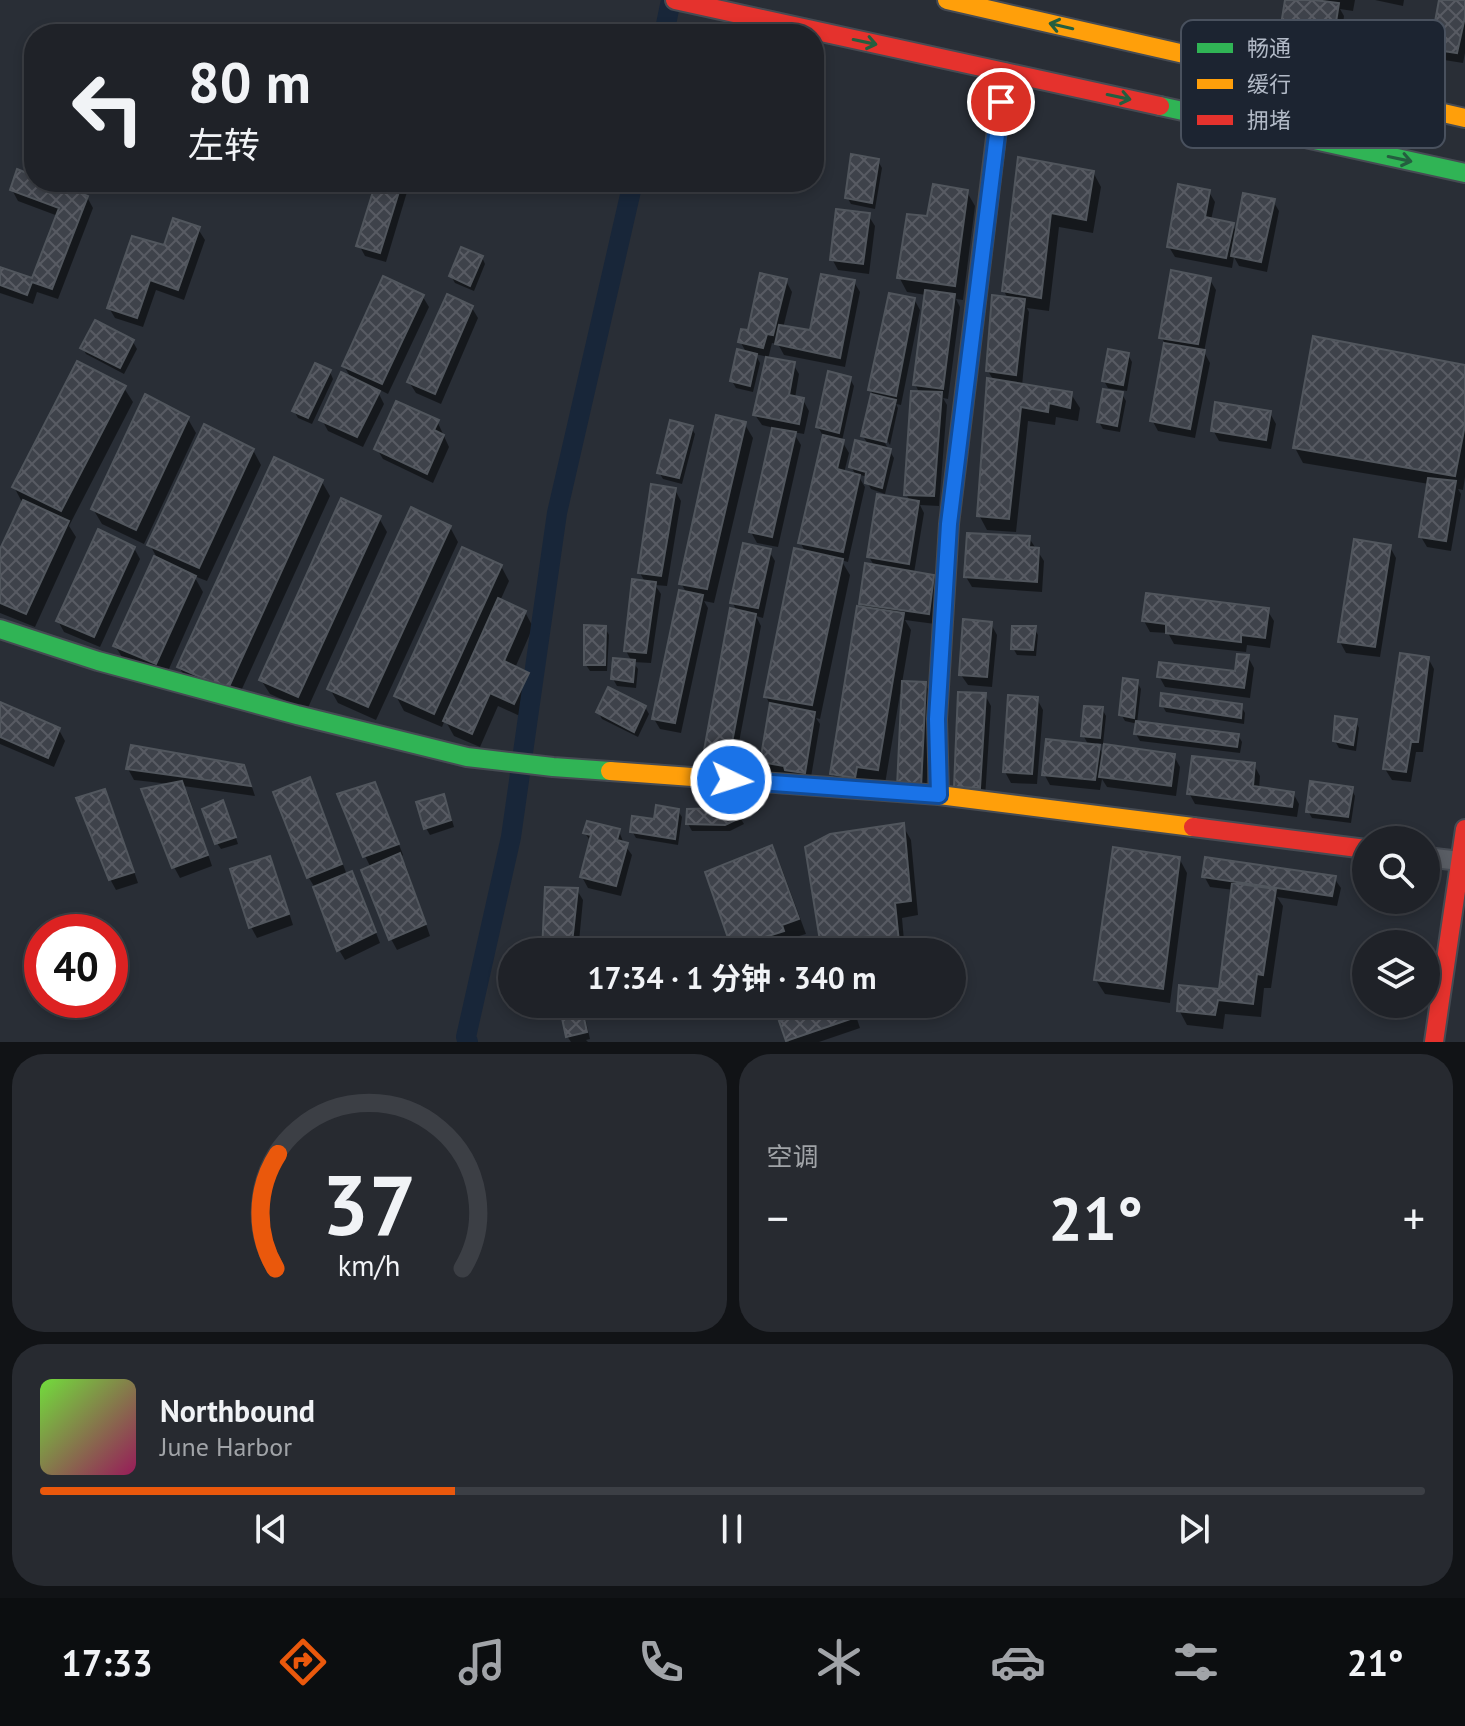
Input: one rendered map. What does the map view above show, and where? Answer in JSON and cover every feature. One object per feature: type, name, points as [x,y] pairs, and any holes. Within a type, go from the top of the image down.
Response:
[{"type":"main road","points":[[677,0],[786,24]]},
{"type":"main road","points":[[947,0],[1181,53]]},
{"type":"main road","points":[[824,32],[1181,111]]},
{"type":"main road","points":[[1445,113],[1465,118]]},
{"type":"main road","points":[[1351,148],[1465,173]]},
{"type":"main road","points":[[0,629],[98,661],[467,757],[553,767],[939,795],[1352,847]]},
{"type":"main road","points":[[1434,1042],[1465,829]]},
{"type":"street","points":[[939,795],[937,719],[949,524],[1004,72]]},
{"type":"street","points":[[1440,859],[1460,861]]},
{"type":"building","points":[[1285,0],[1339,3],[1336,20],[1282,20]]},
{"type":"building","points":[[1439,0],[1465,0],[1465,17],[1457,53],[1445,51],[1445,20],[1435,20]]},
{"type":"building","points":[[851,154],[879,159],[872,203],[845,198]]},
{"type":"building","points":[[1018,157],[1094,171],[1086,220],[1051,213],[1041,298],[1002,291]]},
{"type":"building","points":[[17,169],[24,172],[24,192],[77,192],[88,196],[52,289],[32,282],[27,295],[0,285],[0,267],[32,278],[59,208],[10,190]]},
{"type":"building","points":[[933,184],[968,190],[955,286],[897,278],[907,214],[927,216]]},
{"type":"building","points":[[1178,184],[1210,190],[1205,217],[1234,223],[1226,258],[1167,247]]},
{"type":"building","points":[[373,192],[399,192],[380,253],[356,246]]},
{"type":"building","points":[[1243,193],[1275,199],[1261,262],[1231,256]]},
{"type":"building","points":[[836,209],[870,213],[863,264],[830,260]]},
{"type":"building","points":[[173,218],[200,227],[178,290],[150,280],[137,318],[107,308],[132,236],[164,245]]},
{"type":"building","points":[[461,247],[483,256],[470,286],[449,276]]},
{"type":"building","points":[[1171,270],[1211,278],[1198,344],[1159,338]]},
{"type":"building","points":[[760,273],[787,279],[773,335],[767,334],[763,348],[738,342],[741,329],[748,330]]},
{"type":"building","points":[[821,274],[855,280],[840,358],[775,344],[779,325],[810,330]]},
{"type":"building","points":[[383,276],[424,295],[382,384],[342,366]]},
{"type":"building","points":[[925,290],[955,294],[943,389],[913,385]]},
{"type":"building","points":[[889,293],[915,298],[896,396],[868,390]]},
{"type":"building","points":[[447,294],[473,306],[435,394],[407,382]]},
{"type":"building","points":[[992,295],[1025,299],[1016,375],[986,371]]},
{"type":"building","points":[[95,320],[134,340],[120,368],[80,348]]},
{"type":"building","points":[[1313,336],[1465,365],[1465,425],[1455,476],[1293,448]]},
{"type":"building","points":[[1164,343],[1205,350],[1190,429],[1150,421]]},
{"type":"building","points":[[737,349],[757,354],[750,386],[730,381]]},
{"type":"building","points":[[1108,349],[1129,353],[1123,385],[1102,381]]},
{"type":"building","points":[[766,357],[795,362],[789,395],[804,398],[799,424],[753,415]]},
{"type":"building","points":[[77,361],[126,386],[61,511],[12,487]]},
{"type":"building","points":[[315,363],[331,370],[308,418],[292,411]]},
{"type":"building","points":[[828,371],[851,377],[839,433],[816,427]]},
{"type":"building","points":[[341,372],[380,391],[357,437],[319,420]]},
{"type":"building","points":[[987,378],[1072,392],[1070,408],[1049,403],[1048,412],[1021,407],[1009,519],[977,516]]},
{"type":"building","points":[[1103,389],[1123,392],[1117,426],[1097,422]]},
{"type":"building","points":[[911,391],[942,392],[934,496],[904,495]]},
{"type":"building","points":[[145,394],[189,417],[136,530],[91,509]]},
{"type":"building","points":[[871,394],[896,400],[886,442],[861,436]]},
{"type":"building","points":[[396,401],[439,420],[434,430],[444,435],[427,474],[374,449]]},
{"type":"building","points":[[1215,402],[1271,411],[1266,440],[1211,431]]},
{"type":"building","points":[[716,415],[746,422],[707,589],[679,584]]},
{"type":"building","points":[[670,420],[693,426],[679,478],[657,473]]},
{"type":"building","points":[[204,424],[254,449],[199,568],[147,545]]},
{"type":"building","points":[[772,428],[796,432],[772,537],[749,532]]},
{"type":"building","points":[[823,435],[844,440],[837,469],[860,475],[843,552],[798,543]]},
{"type":"building","points":[[855,440],[891,449],[882,488],[865,483],[866,472],[849,467]]},
{"type":"building","points":[[274,457],[323,480],[228,689],[177,667]]},
{"type":"building","points":[[1428,478],[1456,481],[1446,541],[1419,537]]},
{"type":"building","points":[[651,484],[676,488],[661,576],[638,573]]},
{"type":"building","points":[[877,494],[919,501],[909,564],[867,557]]},
{"type":"building","points":[[341,498],[381,516],[298,697],[259,680]]},
{"type":"building","points":[[23,500],[69,521],[26,614],[0,603],[0,549]]},
{"type":"building","points":[[411,507],[451,526],[368,707],[327,689]]},
{"type":"building","points":[[98,529],[135,547],[94,637],[56,621]]},
{"type":"building","points":[[967,533],[1030,536],[1029,547],[1039,548],[1037,582],[964,577]]},
{"type":"building","points":[[1354,539],[1391,545],[1375,647],[1338,642]]},
{"type":"building","points":[[743,543],[771,549],[758,608],[730,603]]},
{"type":"building","points":[[462,547],[502,565],[434,714],[394,696]]},
{"type":"building","points":[[794,548],[843,559],[812,705],[764,697]]},
{"type":"building","points":[[154,556],[196,576],[156,664],[113,646]]},
{"type":"building","points":[[865,563],[934,575],[929,614],[859,604]]},
{"type":"building","points":[[632,579],[656,582],[646,653],[624,651]]},
{"type":"building","points":[[679,590],[703,595],[675,723],[652,719]]},
{"type":"building","points":[[1146,593],[1269,608],[1265,638],[1241,635],[1241,642],[1166,633],[1166,624],[1142,621]]},
{"type":"building","points":[[498,598],[526,611],[504,661],[529,673],[514,704],[490,693],[472,734],[443,721]]},
{"type":"building","points":[[857,606],[904,613],[878,770],[857,767],[855,778],[830,774]]},
{"type":"building","points":[[730,608],[756,614],[729,759],[703,756]]},
{"type":"building","points":[[963,619],[992,622],[987,677],[959,675]]},
{"type":"building","points":[[584,625],[606,626],[605,665],[584,665]]},
{"type":"building","points":[[1012,626],[1036,626],[1033,650],[1011,649]]},
{"type":"building","points":[[1400,653],[1429,657],[1418,742],[1411,742],[1406,772],[1383,769]]},
{"type":"building","points":[[1237,654],[1249,655],[1244,688],[1157,677],[1159,662],[1235,671]]},
{"type":"building","points":[[613,658],[635,660],[633,682],[611,679]]},
{"type":"building","points":[[1123,678],[1138,680],[1134,718],[1119,715]]},
{"type":"building","points":[[902,681],[926,682],[921,788],[897,787]]},
{"type":"building","points":[[608,687],[646,706],[634,732],[596,712]]},
{"type":"building","points":[[958,692],[986,693],[980,788],[954,787]]},
{"type":"building","points":[[1161,693],[1242,704],[1241,718],[1160,706]]},
{"type":"building","points":[[1008,695],[1038,697],[1032,774],[1003,772]]},
{"type":"building","points":[[0,702],[60,728],[48,758],[0,737]]},
{"type":"building","points":[[770,703],[815,712],[805,773],[760,762]]},
{"type":"building","points":[[1084,706],[1103,707],[1100,738],[1081,736]]},
{"type":"building","points":[[1335,716],[1357,719],[1353,745],[1333,741]]},
{"type":"building","points":[[1136,721],[1239,734],[1237,747],[1134,734]]},
{"type":"building","points":[[1046,739],[1100,745],[1095,780],[1042,775]]},
{"type":"building","points":[[1104,744],[1175,754],[1171,786],[1099,777]]},
{"type":"building","points":[[131,745],[244,765],[251,786],[126,769]]},
{"type":"building","points":[[1192,756],[1255,763],[1253,786],[1294,792],[1292,807],[1187,794]]},
{"type":"building","points":[[310,777],[342,864],[307,878],[273,792]]},
{"type":"building","points":[[182,781],[208,855],[172,868],[141,789]]},
{"type":"building","points":[[1310,781],[1353,787],[1348,817],[1306,812]]},
{"type":"building","points":[[375,782],[399,844],[363,857],[337,794]]},
{"type":"building","points":[[105,789],[134,872],[109,880],[76,798]]},
{"type":"building","points":[[444,794],[451,820],[424,829],[416,802]]},
{"type":"building","points":[[223,800],[236,837],[215,844],[202,809]]},
{"type":"building","points":[[734,803],[742,817],[725,825],[686,824],[687,809],[723,808]]},
{"type":"building","points":[[656,805],[679,809],[675,839],[630,832],[632,816],[654,819]]},
{"type":"building","points":[[587,821],[620,829],[617,840],[628,843],[616,886],[580,877],[591,835],[583,833]]},
{"type":"building","points":[[904,823],[911,901],[895,903],[899,938],[820,938],[805,847],[830,834]]},
{"type":"building","points":[[772,845],[799,919],[782,925],[784,931],[765,938],[728,938],[705,872]]},
{"type":"building","points":[[1113,847],[1180,857],[1163,989],[1094,980]]},
{"type":"building","points":[[400,853],[426,924],[389,940],[361,870]]},
{"type":"building","points":[[270,856],[289,914],[249,928],[230,869]]},
{"type":"building","points":[[1205,857],[1336,876],[1332,896],[1202,877]]},
{"type":"building","points":[[352,871],[376,932],[337,951],[313,887]]},
{"type":"building","points":[[1232,883],[1276,889],[1263,975],[1257,974],[1253,1004],[1218,1000],[1215,1015],[1177,1011],[1179,985],[1219,989]]},
{"type":"building","points":[[545,887],[578,888],[573,938],[543,938]]},
{"type":"building","points":[[562,1018],[584,1018],[587,1032],[566,1037]]},
{"type":"building","points":[[788,1018],[853,1018],[786,1041],[779,1021]]},
{"type":"waterway","points":[[666,24],[671,0]]},
{"type":"waterway","points":[[468,1042],[466,1037],[511,837],[557,513],[631,192]]},
{"type":"traffic: fast","points":[[1160,106],[1181,111]]},
{"type":"traffic: fast","points":[[1351,148],[1465,173]]},
{"type":"traffic: fast","points":[[0,629],[98,661],[467,757],[610,771]]},
{"type":"traffic: slow","points":[[947,0],[1181,53]]},
{"type":"traffic: slow","points":[[1445,113],[1465,118]]},
{"type":"traffic: slow","points":[[610,771],[939,795],[1193,827]]},
{"type":"traffic: jam","points":[[675,0],[785,24]]},
{"type":"traffic: jam","points":[[824,33],[1160,106]]},
{"type":"traffic: jam","points":[[1193,827],[1352,847]]},
{"type":"traffic: jam","points":[[1434,1042],[1465,829]]},
{"type":"route","points":[[731,780],[939,795],[937,719],[949,524],[1001,102]]}]
